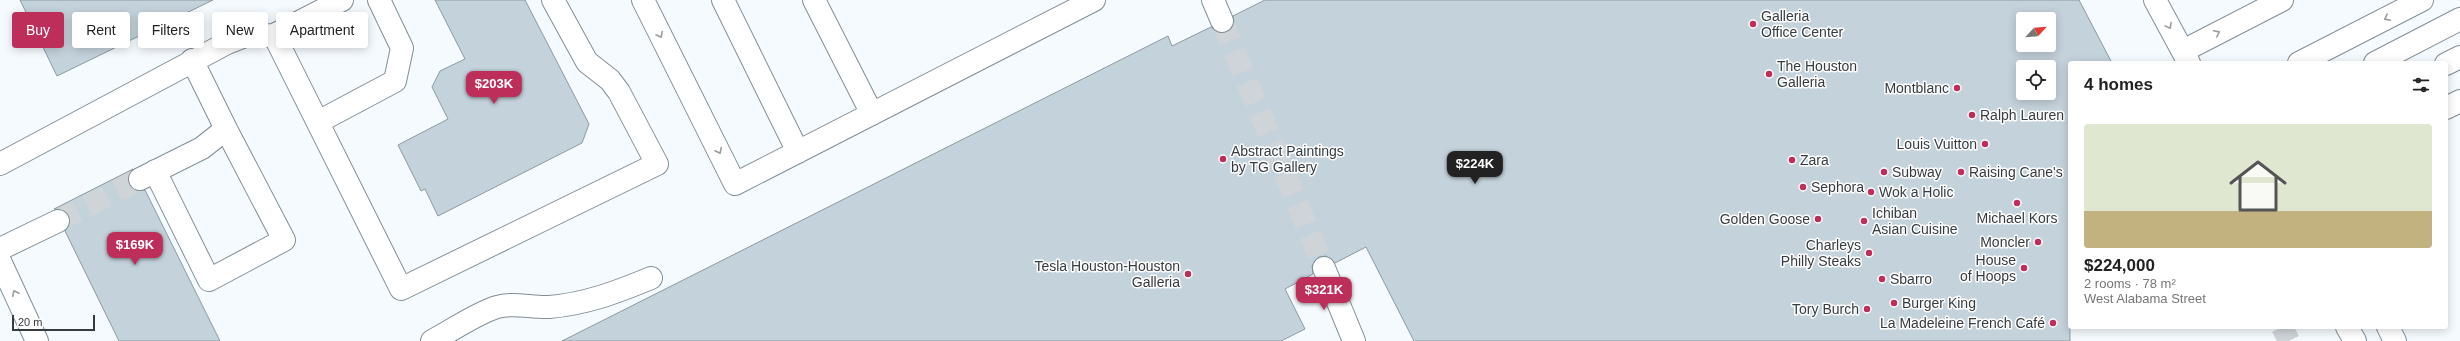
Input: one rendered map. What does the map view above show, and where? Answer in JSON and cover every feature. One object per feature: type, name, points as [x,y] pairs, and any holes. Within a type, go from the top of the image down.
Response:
[{"type":"street","points":[[0,164],[192,60],[245,36],[274,35],[342,0]]},
{"type":"street","points":[[318,122],[395,81],[402,48],[379,0]]},
{"type":"street","points":[[274,35],[401,289],[656,164],[620,92],[610,80],[587,62],[553,0]]},
{"type":"street","points":[[643,0],[735,184],[1094,0]]},
{"type":"street","points":[[723,0],[798,152]]},
{"type":"street","points":[[814,0],[872,114]]},
{"type":"street","points":[[1213,0],[1222,21]]},
{"type":"street","points":[[2155,0],[2186,57],[2282,0]]},
{"type":"street","points":[[2303,61],[2422,0]]},
{"type":"street","points":[[2379,61],[2460,19]]},
{"type":"street","points":[[2448,63],[2460,57]]},
{"type":"street","points":[[192,60],[284,240],[210,280],[148,175],[202,148],[226,129]]},
{"type":"street","points":[[2448,107],[2460,101]]},
{"type":"street","points":[[0,249],[58,221]]},
{"type":"street","points":[[0,261],[37,341]]},
{"type":"street","points":[[1324,268],[1354,341]]},
{"type":"street","points":[[432,341],[497,307],[515,305],[547,307],[599,299],[651,278]]},
{"type":"street","points":[[2348,329],[2355,341]]},
{"type":"street","points":[[2389,329],[2395,341]]},
{"type":"building","points":[[20,0],[213,0],[188,12],[138,12],[138,37],[130,40],[130,12],[72,12],[72,48],[114,48],[57,76],[43,48],[64,48],[64,12],[26,12]]},
{"type":"building","points":[[435,0],[525,0],[589,124],[582,143],[438,216],[425,189],[421,191],[398,145],[448,119],[432,87],[440,71],[465,59]]},
{"type":"building","points":[[1265,0],[2079,0],[2111,61],[2068,61],[2068,329],[2070,329],[2070,341],[1414,341],[1366,247],[1335,263],[1326,256],[1319,257],[1312,266],[1313,274],[1285,289],[1305,329],[1281,341],[562,341],[1168,36],[1172,46],[1211,27],[1220,33],[1227,32],[1234,23],[1233,16]]},
{"type":"building","points":[[133,169],[128,178],[129,184],[133,190],[145,190],[220,341],[119,341],[65,231],[70,222],[69,215],[65,210],[54,209]]},
{"type":"tunnel","points":[[1222,21],[1324,268]]},
{"type":"tunnel","points":[[58,221],[140,179]]},
{"type":"tunnel","points":[[2283,329],[2289,341]]},
{"type":"place","name":"Galleria Office Center","points":[[1753,24]]},
{"type":"place","name":"The Houston Galleria","points":[[1769,74]]},
{"type":"place","name":"Montblanc","points":[[1957,88]]},
{"type":"place","name":"Ralph Lauren","points":[[1972,115]]},
{"type":"place","name":"Louis Vuitton","points":[[1985,144]]},
{"type":"place","name":"Abstract Paintings by TG Gallery","points":[[1223,159]]},
{"type":"place","name":"Zara","points":[[1792,160]]},
{"type":"place","name":"Subway","points":[[1884,172]]},
{"type":"place","name":"Raising Cane's","points":[[1961,172]]},
{"type":"place","name":"Sephora","points":[[1803,187]]},
{"type":"place","name":"Wok a Holic","points":[[1871,192]]},
{"type":"place","name":"Michael Kors","points":[[2017,203]]},
{"type":"place","name":"Golden Goose","points":[[1818,219]]},
{"type":"place","name":"Ichiban Asian Cuisine","points":[[1864,221]]},
{"type":"place","name":"Moncler","points":[[2038,242]]},
{"type":"place","name":"Charleys Philly Steaks","points":[[1869,253]]},
{"type":"place","name":"House of Hoops","points":[[2024,268]]},
{"type":"place","name":"Tesla Houston-Houston Galleria","points":[[1188,274]]},
{"type":"place","name":"Sbarro","points":[[1882,279]]},
{"type":"place","name":"Burger King","points":[[1894,303]]},
{"type":"place","name":"Tory Burch","points":[[1867,309]]},
{"type":"place","name":"La Madeleine French Café","points":[[2053,323]]}]
